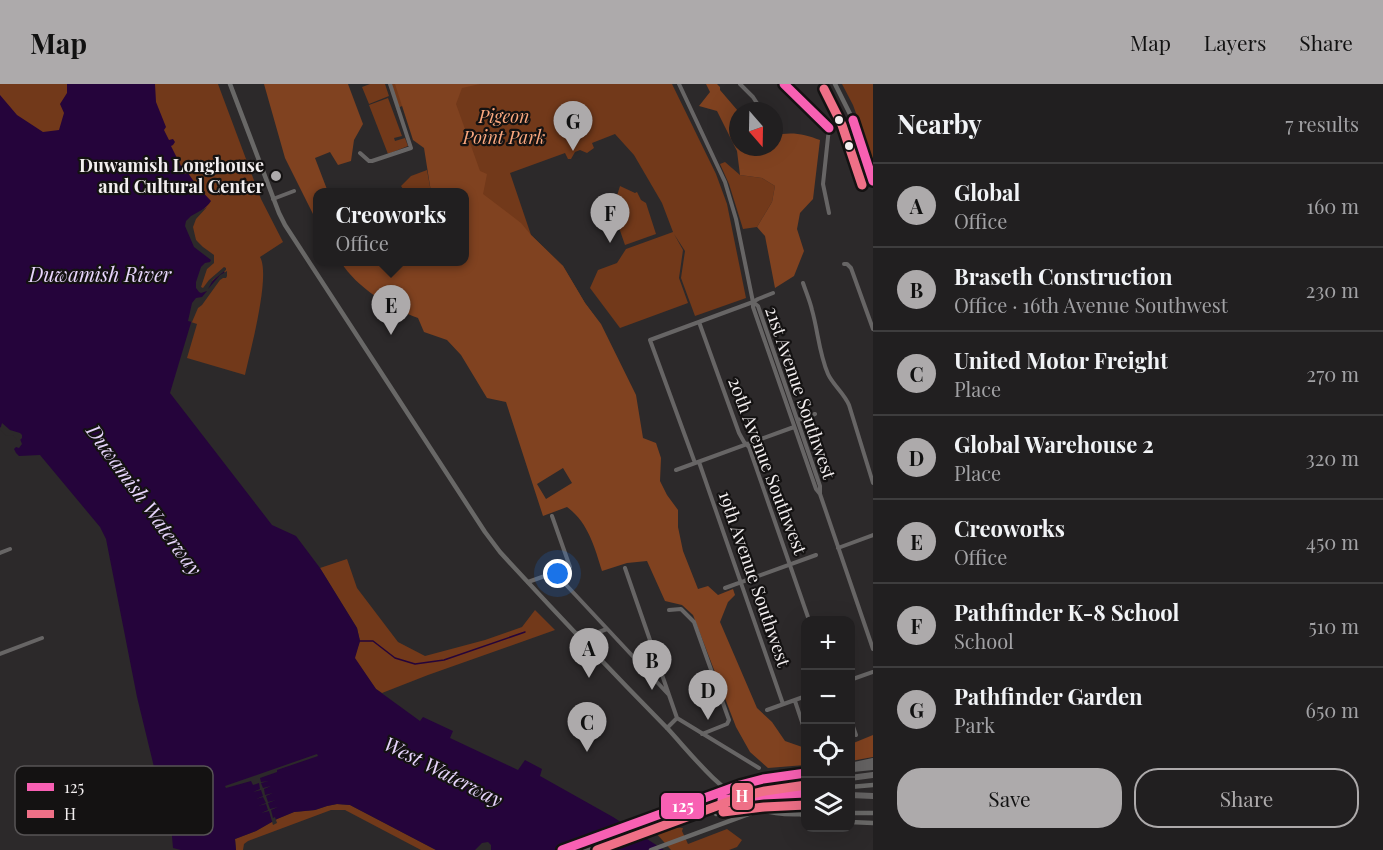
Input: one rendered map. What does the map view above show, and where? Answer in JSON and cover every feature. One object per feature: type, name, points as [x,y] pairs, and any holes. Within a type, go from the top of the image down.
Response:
[{"type":"highway","points":[[855,766],[873,761]]},
{"type":"highway","points":[[855,767],[873,767]]},
{"type":"highway","points":[[562,850],[740,785],[763,779],[801,775]]},
{"type":"highway","points":[[855,778],[873,776]]},
{"type":"highway","points":[[585,850],[721,800],[754,790],[801,783]]},
{"type":"highway","points":[[721,800],[762,795],[801,794]]},
{"type":"highway","points":[[855,795],[873,796]]},
{"type":"main road","points":[[230,84],[273,199],[293,238],[500,552],[580,639],[720,783],[741,800],[763,811],[801,816]]},
{"type":"main road","points":[[784,84],[829,128],[853,120]]},
{"type":"main road","points":[[835,84],[853,120],[873,182]]},
{"type":"main road","points":[[855,787],[873,785]]},
{"type":"main road","points":[[651,850],[801,795]]},
{"type":"main road","points":[[789,799],[801,814]]},
{"type":"main road","points":[[717,814],[741,800]]},
{"type":"main road","points":[[855,813],[873,813]]},
{"type":"main road","points":[[855,822],[873,823]]},
{"type":"street","points":[[360,153],[369,161],[411,148],[390,84]]},
{"type":"street","name":"21st Avenue Southwest","points":[[679,84],[729,193],[759,327],[816,489],[820,494]]},
{"type":"street","points":[[740,84],[756,102]]},
{"type":"street","points":[[829,128],[823,184],[829,213]]},
{"type":"street","points":[[273,199],[294,191]]},
{"type":"street","points":[[844,264],[852,268],[873,329]]},
{"type":"street","points":[[803,283],[827,371],[846,396],[873,483]]},
{"type":"street","points":[[699,322],[773,293]]},
{"type":"street","name":"21st Avenue Southwest","points":[[753,302],[758,306],[798,420],[820,486],[820,494],[873,649]]},
{"type":"street","name":"19th Avenue Southwest","points":[[699,322],[650,340],[741,582],[783,704]]},
{"type":"street","name":"20th Avenue Southwest","points":[[699,322],[739,433],[749,447],[807,616]]},
{"type":"street","points":[[798,420],[815,414]]},
{"type":"street","points":[[676,470],[794,427]]},
{"type":"street","points":[[528,582],[570,567],[552,516]]},
{"type":"street","points":[[838,548],[873,535]]},
{"type":"street","points":[[0,553],[10,549]]},
{"type":"street","points":[[725,588],[816,555]]},
{"type":"street","points":[[625,568],[677,718],[759,768]]},
{"type":"street","points":[[555,573],[669,695]]},
{"type":"street","points":[[669,610],[681,609],[694,622],[729,720],[728,723],[702,734]]},
{"type":"street","points":[[580,639],[607,629]]},
{"type":"street","points":[[0,654],[42,638]]},
{"type":"street","points":[[855,678],[873,672]]},
{"type":"street","points":[[767,710],[801,698]]},
{"type":"street","points":[[795,700],[803,724]]},
{"type":"street","points":[[667,728],[677,718]]},
{"type":"street","points":[[852,724],[856,735]]},
{"type":"green space","points":[[0,84],[98,84],[107,170],[0,129]]},
{"type":"green space","points":[[132,84],[218,84],[261,199],[283,242],[260,257],[263,266],[261,296],[245,375],[187,358],[197,324],[191,322],[205,289],[200,289],[195,240]]},
{"type":"green space","points":[[370,84],[385,84],[389,96],[369,104],[362,87]]},
{"type":"green space","name":"Pigeon Point Park","points":[[388,84],[672,84],[716,174],[727,204],[746,298],[695,316],[681,278],[685,251],[674,234],[683,250],[679,278],[688,303],[620,328],[590,288],[598,270],[617,263],[626,249],[673,232],[662,203],[634,155],[615,134],[592,143],[594,148],[587,153],[580,150],[575,152],[571,159],[568,159],[565,153],[510,173],[531,235],[563,266],[596,318],[532,331],[444,90],[397,108]]},
{"type":"green space","points":[[842,84],[873,84],[873,160],[853,105]]},
{"type":"green space","points":[[388,98],[402,136],[394,138],[395,141],[405,138],[408,146],[388,154],[369,105]]},
{"type":"green space","points":[[725,162],[740,175],[762,178],[775,186],[772,202],[757,227],[743,229],[729,184],[720,164]]},
{"type":"green space","points":[[427,170],[430,188],[402,188],[401,186],[411,176]]},
{"type":"green space","points":[[620,186],[637,192],[641,200],[646,203],[656,234],[625,245],[612,200],[616,199]]},
{"type":"green space","points":[[347,559],[357,588],[398,642],[425,656],[485,640],[522,627],[535,610],[555,630],[382,693],[376,689],[354,658],[360,641],[357,628],[320,568]]},
{"type":"green space","points":[[337,804],[350,805],[436,850],[421,850],[345,810],[331,810],[248,841],[244,844],[243,850],[236,850],[235,839],[256,831],[277,819],[294,812],[315,810]]},
{"type":"green space","points":[[671,827],[683,828],[682,831],[688,844],[727,829],[742,840],[737,847],[729,850],[671,850],[656,833]]},
{"type":"shaded area","points":[[264,84],[348,84],[363,124],[354,140],[351,161],[338,165],[330,152],[315,158],[326,188],[313,188],[313,214],[285,158]]},
{"type":"shaded area","points":[[395,84],[480,84],[462,88],[456,104],[480,171],[487,174],[483,194],[521,223],[563,266],[585,303],[601,324],[636,395],[643,438],[656,443],[661,458],[660,481],[678,510],[678,527],[683,551],[698,589],[708,586],[718,595],[733,589],[735,595],[728,602],[720,622],[757,708],[772,722],[785,741],[801,747],[801,765],[768,768],[750,752],[736,727],[693,615],[682,605],[665,601],[647,561],[627,563],[602,571],[585,528],[567,507],[543,516],[506,402],[487,398],[461,355],[447,340],[424,332],[418,318],[396,309],[375,296],[355,280],[344,266],[469,266],[469,188],[430,188],[424,148],[413,140]],"holes":[[[563,468],[572,483],[546,499],[537,484]]]},
{"type":"shaded area","points":[[706,84],[717,84],[730,102],[729,135],[717,111],[699,106],[710,92]]},
{"type":"shaded area","points":[[791,133],[820,140],[813,199],[800,213],[797,229],[804,251],[794,276],[775,288],[765,236],[757,227],[772,202],[775,186],[762,178],[740,175],[738,156],[783,156],[783,134]]},
{"type":"shaded area","points":[[873,735],[873,757],[855,760],[855,742]]},
{"type":"water","points":[[67,84],[155,84],[156,102],[166,127],[164,130],[169,140],[173,139],[175,142],[171,146],[185,174],[188,173],[211,201],[193,218],[191,223],[196,241],[214,259],[206,268],[199,285],[203,290],[224,270],[225,275],[220,277],[196,306],[170,393],[272,525],[296,536],[320,568],[357,628],[360,641],[355,658],[376,689],[420,721],[423,717],[453,731],[450,738],[518,770],[525,760],[542,769],[540,776],[613,817],[664,850],[491,850],[488,842],[482,843],[475,850],[436,850],[350,805],[337,804],[315,810],[294,812],[277,819],[256,831],[235,839],[236,850],[173,848],[172,835],[213,835],[213,766],[154,766],[137,697],[106,539],[100,527],[40,455],[19,456],[14,449],[19,448],[22,444],[20,439],[0,427],[0,95],[17,115],[43,132],[59,130],[64,113],[60,104],[67,93]]},
{"type":"pier","points":[[207,207],[196,219],[193,227],[196,240],[214,255],[214,263],[207,269],[201,287],[203,288],[224,267],[226,270],[213,280],[208,289],[220,275],[227,271],[227,276],[220,280],[198,308],[192,322],[188,321],[192,303],[207,291],[199,292],[196,282],[201,267],[211,260],[194,247],[185,226],[191,216]]},
{"type":"pier","points":[[2,423],[10,430],[20,433],[22,438],[17,440],[13,435],[7,436],[0,430]]},
{"type":"pier","points":[[317,754],[318,756],[260,778],[261,782],[269,781],[261,783],[263,788],[271,786],[264,789],[265,795],[273,793],[266,796],[268,802],[276,800],[268,803],[270,809],[278,807],[271,810],[277,823],[273,825],[269,811],[261,813],[268,810],[266,804],[258,806],[266,803],[263,797],[256,799],[263,796],[261,790],[253,792],[260,789],[259,783],[253,785],[251,781],[226,788],[225,786]]},
{"type":"waterway","points":[[360,641],[373,641],[395,658],[415,664],[444,660],[525,632]]},
{"type":"transit line","name":"125","points":[[784,84],[829,128]]},
{"type":"transit line","name":"H","points":[[824,89],[842,125],[862,185]]},
{"type":"transit line","name":"125","points":[[853,120],[873,181]]},
{"type":"transit line","name":"125","points":[[562,850],[740,785],[801,774]]},
{"type":"transit line","name":"H","points":[[597,850],[744,796],[801,786]]},
{"type":"transit line","name":"125","points":[[722,800],[801,793]]},
{"type":"transit line","name":"H","points":[[723,812],[801,805]]},
{"type":"place","name":"Pathfinder Garden","points":[[573,151]]},
{"type":"place","name":"Duwamish Longhouse and Cultural Center","points":[[276,176]]},
{"type":"place","name":"Pathfinder K-8 School","points":[[610,243]]},
{"type":"place","name":"Creoworks","points":[[391,335]]},
{"type":"place","name":"Global","points":[[589,678]]},
{"type":"place","name":"Braseth Construction","points":[[652,690]]},
{"type":"place","name":"Global Warehouse 2","points":[[708,720]]},
{"type":"place","name":"United Motor Freight","points":[[587,752]]},
{"type":"water label","name":"Duwamish River","points":[[100,275]]},
{"type":"water label","name":"Duwamish Waterway","points":[[144,500]]},
{"type":"water label","name":"West Waterway","points":[[443,772]]}]
